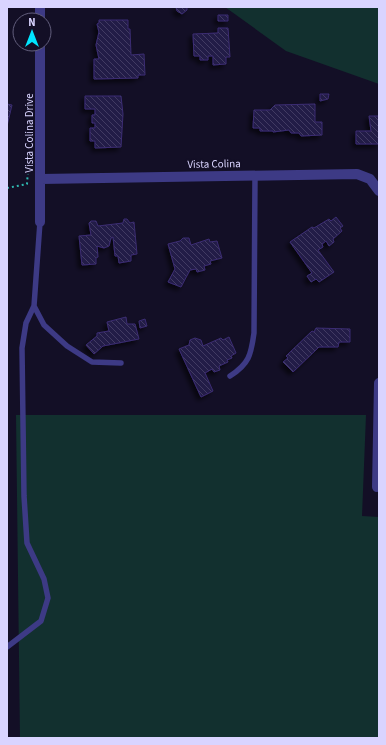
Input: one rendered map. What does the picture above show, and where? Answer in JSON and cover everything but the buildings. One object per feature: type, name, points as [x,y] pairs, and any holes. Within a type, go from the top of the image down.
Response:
[{"type":"street","name":"Vista Colina Drive","points":[[40,52],[40,222]]},
{"type":"street","name":"Vista Colina","points":[[41,179],[357,174],[370,179],[379,191]]},
{"type":"street","points":[[377,487],[379,383]]},
{"type":"lane","points":[[230,376],[247,362],[252,348],[254,333],[255,176]]},
{"type":"lane","points":[[7,647],[41,621],[48,598],[44,579],[27,544],[24,496],[22,348],[26,323],[34,306],[40,222]]},
{"type":"lane","points":[[34,306],[44,325],[67,346],[92,362],[121,363]]},
{"type":"path","points":[[7,188],[27,184],[29,165]]},
{"type":"green space","points":[[225,7],[379,7],[379,84],[286,51]]},
{"type":"green space","points":[[16,415],[366,415],[362,516],[379,517],[379,738],[20,738]]}]
